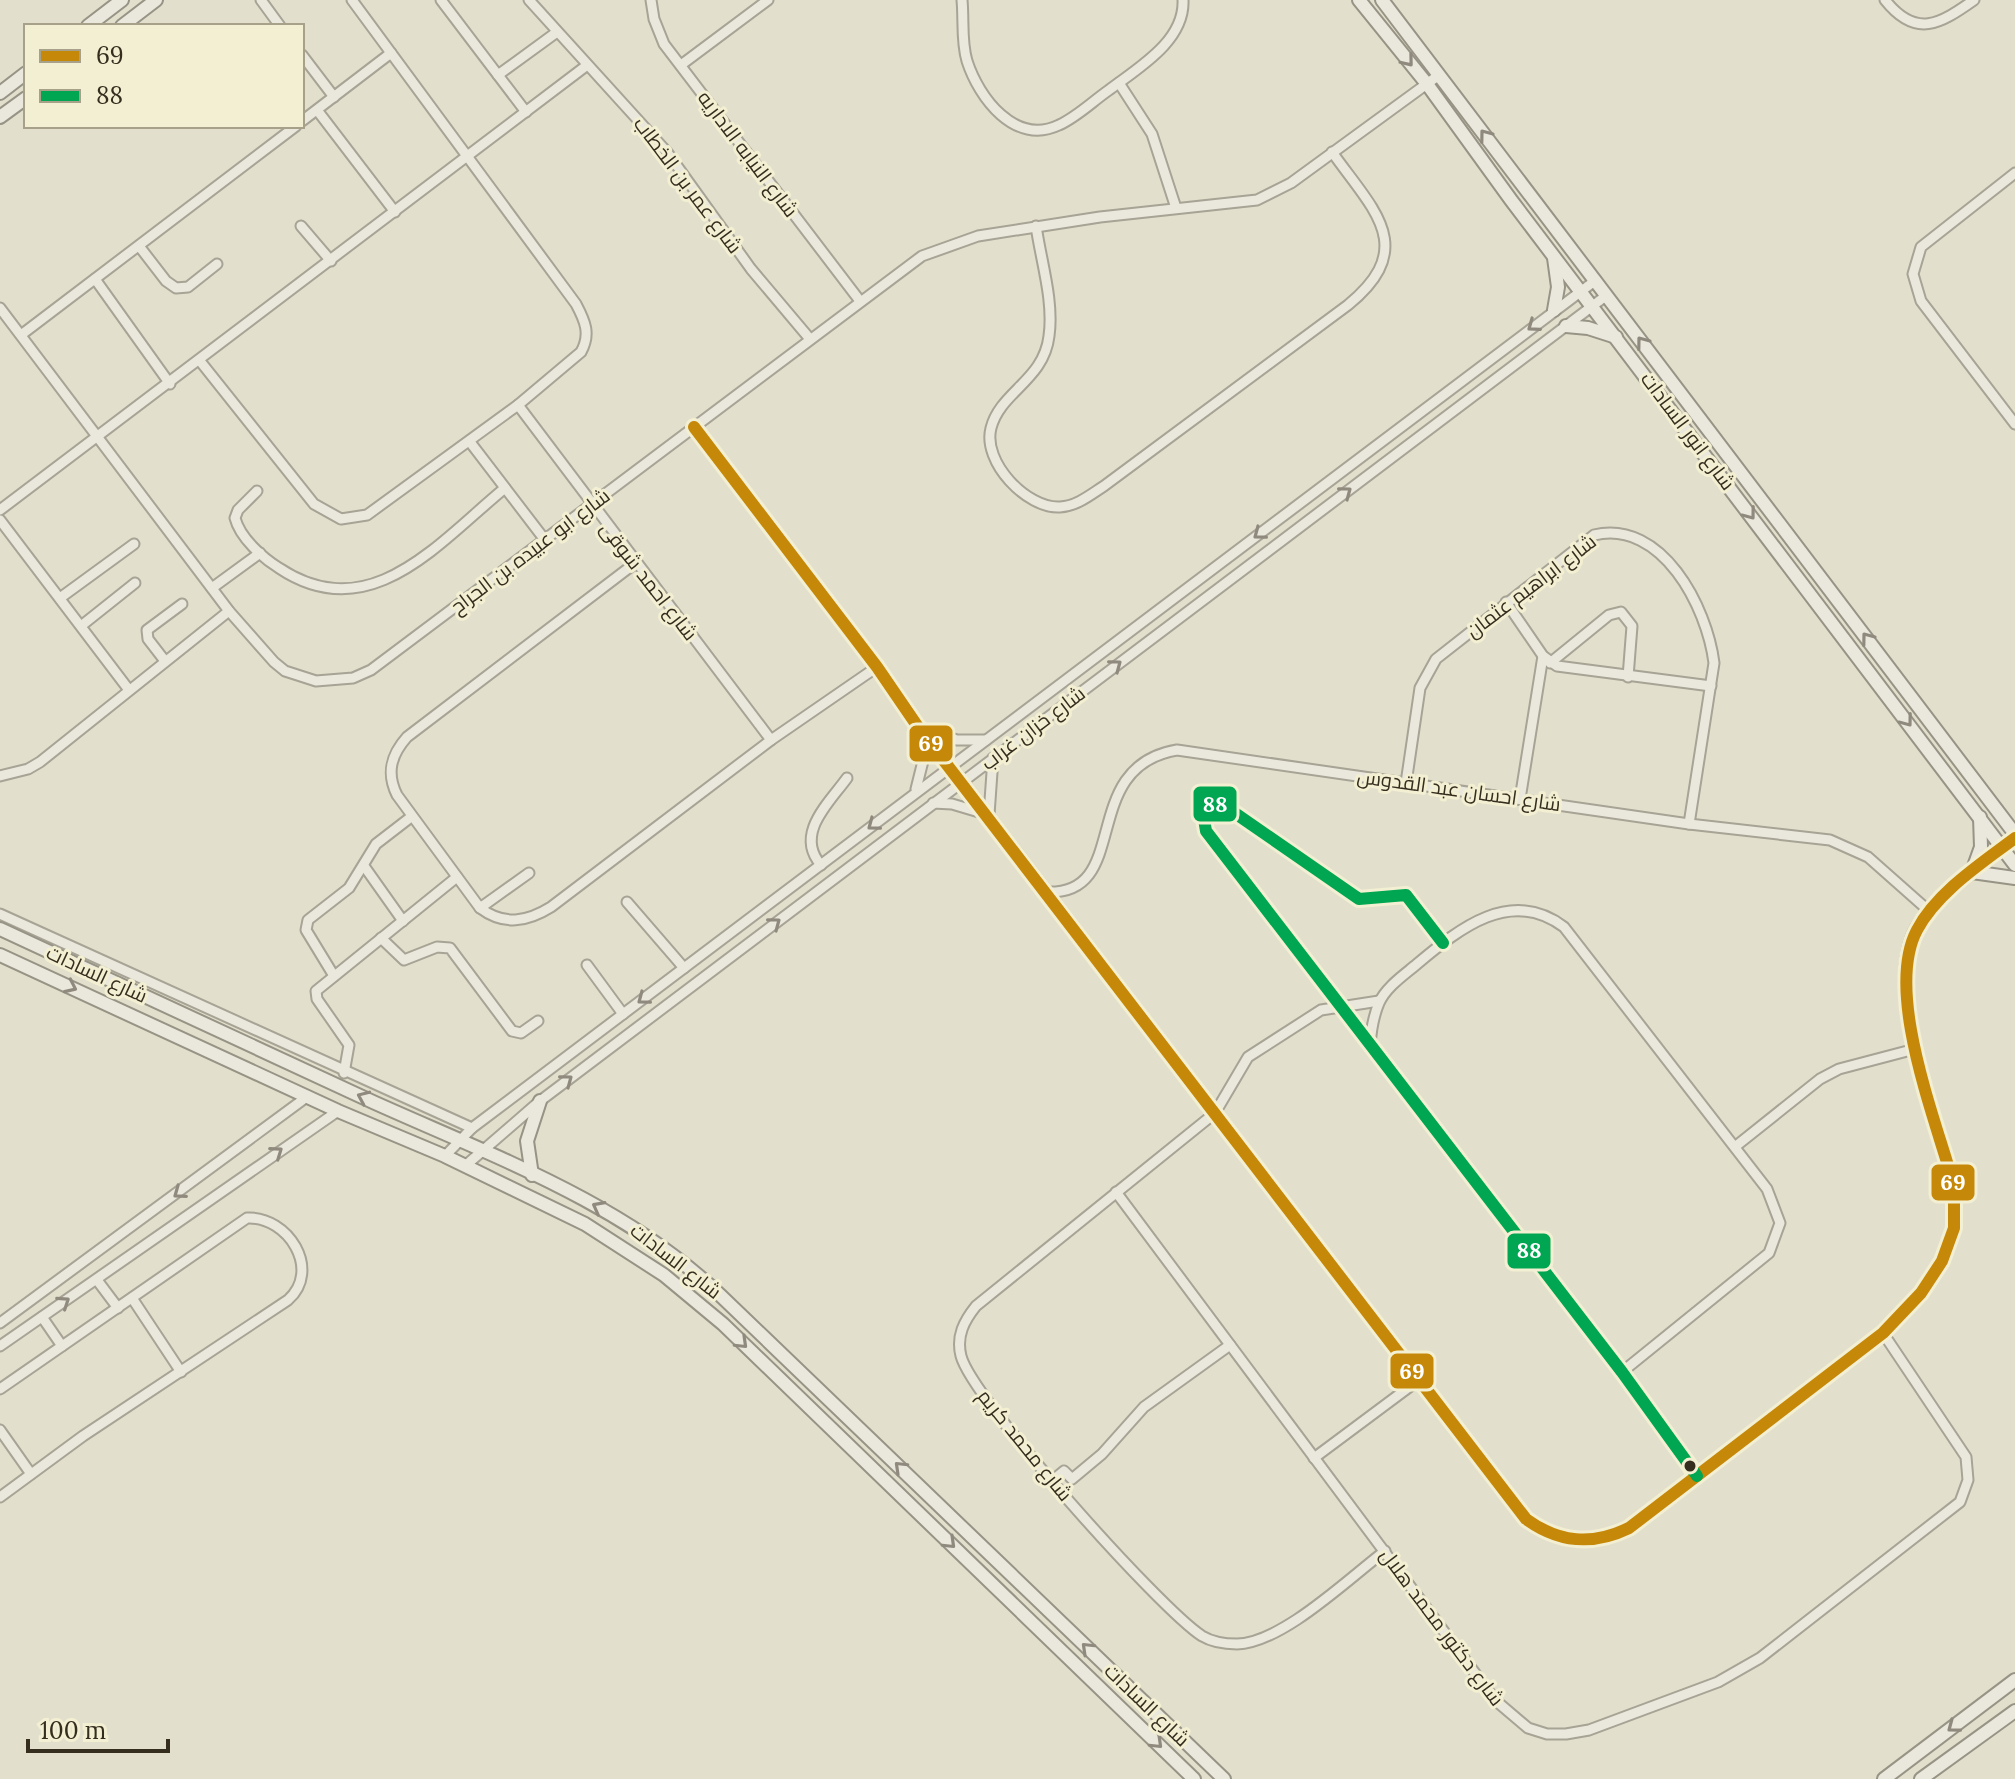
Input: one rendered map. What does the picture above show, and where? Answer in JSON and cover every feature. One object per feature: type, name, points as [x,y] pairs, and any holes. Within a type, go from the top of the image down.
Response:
[{"type":"street","points":[[91,24],[122,0]]},
{"type":"street","points":[[125,24],[156,0]]},
{"type":"street","points":[[261,0],[279,24]]},
{"type":"street","points":[[200,361],[314,504],[341,519],[367,515],[470,442],[581,352],[586,343],[585,320],[352,0]]},
{"type":"street","points":[[455,0],[443,4],[526,112]]},
{"type":"street","name":"شارع عمر بن الخطاب","points":[[529,0],[667,152],[744,259],[810,339]]},
{"type":"street","name":"شارع النيابه الاداريه","points":[[651,0],[658,32],[860,301]]},
{"type":"street","points":[[681,65],[768,0]]},
{"type":"street","points":[[962,0],[966,58],[990,103],[1009,122],[1035,130],[1061,125],[1119,83],[1175,33],[1183,0]]},
{"type":"street","name":"شارع انور السادات","points":[[1359,0],[1427,84],[1979,813],[2015,865]]},
{"type":"street","name":"شارع انور السادات","points":[[1382,0],[2015,836]]},
{"type":"street","points":[[1885,0],[1905,20],[1931,25],[1943,21],[1974,0]]},
{"type":"street","points":[[498,75],[557,32]]},
{"type":"street","points":[[304,120],[391,53]]},
{"type":"street","points":[[304,58],[334,97]]},
{"type":"street","points":[[0,510],[586,66]]},
{"type":"street","points":[[4,90],[24,75]]},
{"type":"street","name":"شارع ابو عبيده بن الجراح","points":[[0,308],[229,611],[285,671],[316,681],[353,678],[371,670],[922,256],[949,244],[1036,226],[1257,200],[1291,183],[1439,75]]},
{"type":"street","points":[[1119,83],[1152,134],[1176,208]]},
{"type":"street","points":[[0,117],[23,100],[18,92],[4,90]]},
{"type":"street","points":[[317,110],[395,212]]},
{"type":"street","points":[[21,335],[293,128]]},
{"type":"street","points":[[1036,226],[1050,319],[1049,338],[1036,372],[995,417],[990,443],[993,457],[1027,498],[1058,507],[1080,502],[1104,486],[1348,305],[1373,283],[1385,258],[1385,233],[1332,152]]},
{"type":"street","points":[[2015,173],[1921,247],[1913,274],[1921,301],[2015,424]]},
{"type":"street","points":[[301,226],[331,261]]},
{"type":"street","points":[[139,246],[169,285],[176,288],[188,287],[217,264]]},
{"type":"street","points":[[1554,255],[1558,287],[1554,310]]},
{"type":"street","points":[[95,279],[170,384]]},
{"type":"street","name":"شارع خزان غراب","points":[[445,1156],[472,1128],[1596,280]]},
{"type":"street","name":"شارع خزان غراب","points":[[465,1166],[540,1101],[1607,295]]},
{"type":"street","points":[[1566,326],[1588,328],[1616,337]]},
{"type":"street","name":"شارع احمد شوقى","points":[[518,405],[634,564],[771,740]]},
{"type":"street","points":[[694,427],[877,667],[918,727],[989,815],[1526,1519],[1558,1537],[1594,1541],[1629,1528],[1883,1333],[1932,1277],[1954,1228],[1954,1186],[1915,1049],[1904,973],[1908,949],[1929,911],[2015,836]]},
{"type":"street","points":[[470,442],[545,540]]},
{"type":"street","points":[[257,491],[238,510],[235,518],[260,553],[285,573],[326,588],[350,591],[371,587],[403,571],[505,488]]},
{"type":"street","points":[[1300,502],[1312,517]]},
{"type":"street","points":[[0,520],[129,690]]},
{"type":"street","name":"شارع ابراهيم عثمان","points":[[1406,783],[1420,688],[1436,659],[1594,535],[1606,532],[1632,535],[1654,549],[1697,600],[1711,641],[1711,686],[1689,824]]},
{"type":"street","points":[[60,598],[134,544]]},
{"type":"street","points":[[212,588],[260,553]]},
{"type":"street","points":[[634,564],[397,748],[392,757],[392,785],[411,817],[480,908],[511,921],[539,915],[771,740],[877,667]]},
{"type":"street","points":[[81,626],[135,583]]},
{"type":"street","points":[[1506,602],[1547,659],[1628,677],[1711,686]]},
{"type":"street","points":[[165,661],[148,639],[147,630],[182,604]]},
{"type":"street","points":[[0,776],[28,769],[40,762],[229,611]]},
{"type":"street","points":[[1520,799],[1547,659],[1609,615],[1621,612],[1632,626],[1628,677]]},
{"type":"street","points":[[918,727],[942,737],[986,740]]},
{"type":"street","points":[[914,794],[921,780],[925,753],[918,727]]},
{"type":"street","name":"شارع احسان عبد القدوس","points":[[1046,892],[1067,892],[1085,883],[1099,858],[1108,816],[1123,784],[1147,762],[1166,752],[1188,750],[1689,824],[1830,840],[1848,845],[1868,857],[1929,911]]},
{"type":"street","points":[[989,815],[993,758]]},
{"type":"street","points":[[821,865],[810,847],[811,832],[847,778]]},
{"type":"street","points":[[933,803],[952,804],[989,815]]},
{"type":"street","points":[[1443,943],[1406,895],[1359,899],[1229,809],[1215,804],[1207,808],[1202,821],[1206,831],[1622,1372],[1697,1476]]},
{"type":"street","points":[[1993,805],[2015,813]]},
{"type":"street","points":[[1972,872],[1981,840],[1979,813]]},
{"type":"street","points":[[334,976],[305,925],[349,888],[376,844],[411,817]]},
{"type":"street","points":[[364,866],[403,921]]},
{"type":"street","points":[[1972,872],[2015,878]]},
{"type":"street","points":[[480,908],[529,873]]},
{"type":"street","points":[[344,1073],[349,1045],[315,995],[334,976],[457,877]]},
{"type":"street","points":[[627,902],[684,968]]},
{"type":"street","points":[[1370,1046],[1379,1001],[1391,986],[1443,943],[1481,918],[1509,910],[1538,913],[1554,920],[1602,973],[1736,1146],[1774,1202],[1780,1223],[1775,1244],[1769,1253],[1622,1372]]},
{"type":"street","points":[[0,914],[344,1073],[472,1128]]},
{"type":"street","name":"شارع السادات","points":[[0,929],[459,1140],[634,1227],[698,1274],[1224,1779]]},
{"type":"street","points":[[381,938],[404,960],[437,947],[450,948],[512,1031],[521,1033],[538,1021]]},
{"type":"street","name":"شارع السادات","points":[[0,955],[338,1111],[445,1156],[615,1242],[699,1303],[1194,1779]]},
{"type":"street","points":[[587,965],[623,1014]]},
{"type":"street","points":[[1215,1113],[1248,1057],[1321,1010],[1379,1001]]},
{"type":"street","points":[[1736,1146],[1820,1079],[1839,1069],[1915,1049]]},
{"type":"street","points":[[0,1323],[308,1096]]},
{"type":"street","points":[[532,1175],[527,1141],[540,1101]]},
{"type":"street","points":[[0,1346],[338,1111]]},
{"type":"street","name":"شارع محمد كريم","points":[[1215,1113],[976,1306],[960,1336],[962,1359],[972,1379],[1102,1538],[1202,1636],[1225,1643],[1250,1642],[1274,1632],[1385,1551]]},
{"type":"street","name":"شارع دكتور محمد هلال","points":[[1116,1192],[1495,1700],[1528,1728],[1547,1734],[1589,1730],[1725,1679],[1760,1658],[1960,1502],[1968,1468],[1960,1446],[1883,1333]]},
{"type":"street","points":[[0,1389],[247,1218],[268,1221],[294,1245],[304,1268],[301,1287],[296,1294],[0,1497]]},
{"type":"street","points":[[97,1280],[118,1308]]},
{"type":"street","points":[[132,1298],[181,1372]]},
{"type":"street","points":[[42,1317],[62,1346]]},
{"type":"street","points":[[1053,1480],[1064,1471],[1072,1479],[1102,1454],[1144,1407],[1230,1345]]},
{"type":"street","points":[[1314,1458],[1420,1379]]},
{"type":"street","points":[[0,1430],[31,1474]]},
{"type":"street","points":[[1884,1779],[2015,1680]]},
{"type":"street","points":[[1921,1779],[2015,1711]]},
{"type":"transit line","name":"69","points":[[694,427],[877,667],[918,727],[1526,1519],[1563,1537],[1602,1538],[1629,1528],[1883,1333],[1921,1293],[1942,1261],[1954,1228],[1954,1186],[1916,1056],[1906,987],[1908,956],[1917,930],[1936,903],[1961,879],[2015,838]]},
{"type":"transit line","name":"88","points":[[1443,943],[1406,895],[1359,899],[1229,809],[1215,804],[1203,813],[1206,831],[1622,1372],[1697,1476]]}]
